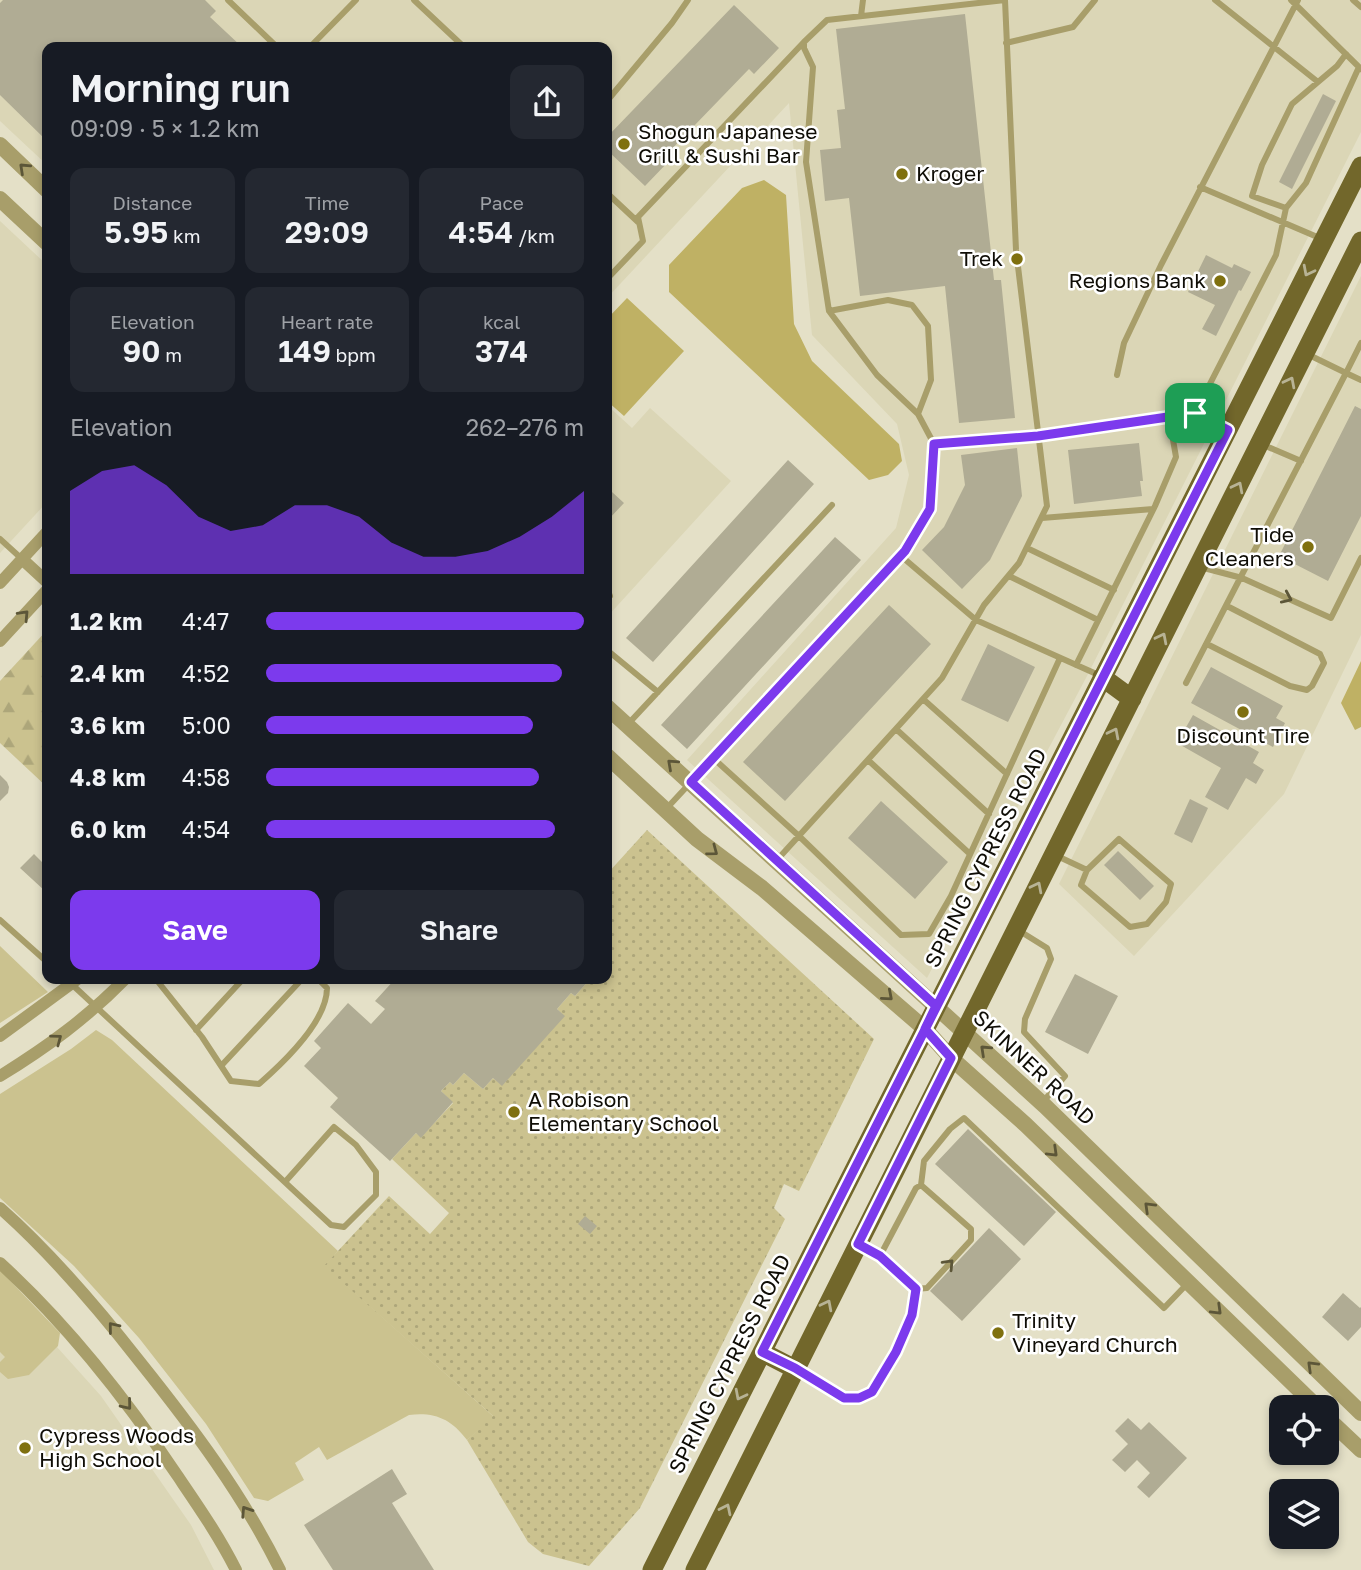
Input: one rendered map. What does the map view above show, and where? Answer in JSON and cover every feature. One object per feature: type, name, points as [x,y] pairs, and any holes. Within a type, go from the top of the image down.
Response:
[{"type":"main road","name":"SPRING CYPRESS ROAD","points":[[652,1570],[1361,166]]},
{"type":"main road","points":[[695,1570],[1361,241]]},
{"type":"main road","points":[[1228,430],[1260,443]]},
{"type":"main road","points":[[1102,677],[1132,699]]},
{"type":"main road","points":[[762,1352],[795,1368]]},
{"type":"street","points":[[0,145],[42,185]]},
{"type":"street","points":[[0,199],[42,238]]},
{"type":"street","points":[[0,583],[42,537]]},
{"type":"street","points":[[22,559],[42,577]]},
{"type":"street","points":[[0,640],[42,595]]},
{"type":"street","name":"SKINNER ROAD","points":[[612,711],[1042,1103],[1361,1413]]},
{"type":"street","points":[[612,761],[697,839],[823,939],[925,1029],[951,1058],[1026,1125],[1305,1395]]},
{"type":"street","points":[[0,1036],[67,984]]},
{"type":"street","points":[[0,1076],[54,1043],[97,1008],[120,984]]},
{"type":"street","points":[[0,1208],[33,1237],[106,1319],[193,1428],[255,1523],[280,1570]]},
{"type":"street","points":[[0,1263],[61,1325],[141,1423],[216,1534],[236,1570]]},
{"type":"street","points":[[1190,1284],[1210,1266]]},
{"type":"street","points":[[1339,1427],[1359,1444]]},
{"type":"lane","points":[[228,0],[272,42]]},
{"type":"lane","points":[[315,42],[356,0]]},
{"type":"lane","points":[[414,0],[459,42]]},
{"type":"lane","points":[[612,95],[688,0]]},
{"type":"lane","points":[[861,16],[863,0]]},
{"type":"lane","points":[[612,274],[643,241],[638,217],[827,20],[1005,0],[1016,250],[1047,506],[1020,564],[984,605],[942,678],[777,860]]},
{"type":"lane","points":[[1006,43],[1073,27],[1095,0]]},
{"type":"lane","points":[[1215,0],[1318,82]]},
{"type":"lane","points":[[1353,0],[1361,7]]},
{"type":"lane","points":[[1117,375],[1124,344],[1295,1],[1358,66]]},
{"type":"lane","points":[[666,810],[901,556],[930,509],[934,444],[918,414],[877,375],[829,311],[806,162],[813,67],[804,42]]},
{"type":"lane","points":[[1286,208],[1252,196],[1262,165],[1292,104],[1337,66],[1346,54]]},
{"type":"lane","points":[[1195,413],[1276,255],[1286,208],[1306,183],[1361,54]]},
{"type":"lane","points":[[1200,187],[1324,240]]},
{"type":"lane","points":[[612,198],[640,224]]},
{"type":"lane","points":[[829,311],[888,300],[912,305],[928,326],[931,380],[918,414]]},
{"type":"lane","points":[[1186,683],[1361,342]]},
{"type":"lane","points":[[1305,353],[1361,380]]},
{"type":"lane","points":[[934,444],[1038,436],[1195,413],[1228,430]]},
{"type":"lane","points":[[1076,665],[1153,509],[1175,457],[1169,416]]},
{"type":"lane","points":[[1260,443],[1301,461]]},
{"type":"lane","points":[[628,725],[832,505]]},
{"type":"lane","points":[[1042,518],[1153,509]]},
{"type":"lane","points":[[0,539],[22,559]]},
{"type":"lane","points":[[1027,548],[1114,590]]},
{"type":"lane","points":[[901,556],[976,620],[1102,677]]},
{"type":"lane","points":[[1198,566],[1242,578],[1331,618],[1361,558]]},
{"type":"lane","points":[[1009,576],[1098,620]]},
{"type":"lane","points":[[1207,643],[1290,686],[1307,690],[1312,686],[1324,663],[1320,654],[1227,606]]},
{"type":"lane","points":[[612,654],[658,692]]},
{"type":"lane","points":[[713,758],[799,836],[901,935],[929,934],[971,854],[1059,658]]},
{"type":"lane","points":[[923,699],[1007,774]]},
{"type":"lane","points":[[896,729],[989,814]]},
{"type":"lane","points":[[868,760],[971,854]]},
{"type":"lane","points":[[1119,839],[1171,884],[1166,902],[1147,924],[1130,927],[1081,885],[1087,870],[1119,839]]},
{"type":"lane","points":[[1054,854],[1087,870]]},
{"type":"lane","points":[[0,920],[42,958]]},
{"type":"lane","points":[[1016,929],[1047,948],[1051,960],[1025,1019],[1024,1032],[1065,1076],[1042,1103]]},
{"type":"lane","points":[[76,984],[97,1008],[331,1225],[344,1227],[376,1195],[376,1172],[356,1145],[334,1127],[285,1182]]},
{"type":"lane","points":[[160,984],[231,1081],[259,1084],[284,1063],[327,1002],[327,988],[323,984]]},
{"type":"lane","points":[[196,1030],[238,984]]},
{"type":"lane","points":[[221,1066],[297,984]]},
{"type":"lane","points":[[921,1185],[924,1161],[950,1129],[964,1118],[1164,1308],[1190,1284]]},
{"type":"lane","points":[[858,1244],[880,1256],[916,1289],[927,1288],[971,1240],[971,1229],[921,1185]]},
{"type":"lane","points":[[880,1256],[916,1188],[921,1185]]},
{"type":"lane","points":[[795,1368],[844,1398],[859,1398],[872,1392],[896,1352],[912,1315],[916,1289]]},
{"type":"shaded area","points":[[0,0],[1361,0],[1361,132],[1087,676],[927,978],[687,760],[896,528],[909,475],[897,424],[812,335],[789,103],[612,293],[612,42],[42,42],[42,160],[0,121]]},
{"type":"shaded area","points":[[764,180],[786,195],[794,324],[812,361],[899,444],[902,461],[888,475],[869,480],[669,292],[669,265],[742,188]]},
{"type":"shaded area","points":[[0,221],[42,260],[42,507],[0,553]]},
{"type":"shaded area","points":[[1361,276],[1361,635],[1284,794],[1134,956],[1059,884]]},
{"type":"shaded area","points":[[627,298],[684,351],[624,416],[612,405],[612,314]]},
{"type":"shaded area","points":[[650,408],[731,481],[612,612],[612,410],[632,428]]},
{"type":"shaded area","points":[[1361,661],[1361,727],[1355,730],[1341,703]]},
{"type":"shaded area","points":[[0,1292],[48,1337],[101,1396],[191,1525],[214,1570],[0,1570]]},
{"type":"green space","points":[[42,635],[42,782],[0,743],[0,681]]},
{"type":"green space","name":"A Robison Elementary School","points":[[647,830],[874,1039],[799,1191],[784,1184],[774,1208],[785,1219],[640,1508],[589,1566],[543,1554],[528,1542],[467,1440],[493,1416],[324,1266],[389,1196],[430,1234],[449,1213],[392,1159],[416,1133],[421,1137],[453,1103],[441,1091],[450,1082],[453,1085],[464,1073],[483,1089],[493,1078],[502,1085],[564,1016],[557,1009],[571,993],[575,996],[586,984],[612,984],[612,868]]},
{"type":"green space","points":[[0,946],[48,992],[0,1023]]},
{"type":"green space","points":[[96,1030],[112,1040],[338,1251],[325,1266],[494,1417],[467,1440],[442,1418],[409,1415],[327,1460],[319,1447],[295,1463],[304,1480],[268,1501],[254,1498],[206,1424],[139,1338],[74,1266],[0,1198],[0,1094]]},
{"type":"green space","points":[[0,1270],[60,1333],[58,1346],[29,1375],[8,1379],[0,1372],[0,1362],[5,1357],[0,1352]]},
{"type":"building","points":[[3,0],[205,0],[216,11],[210,17],[237,42],[42,42],[42,136],[0,95],[0,3]]},
{"type":"building","points":[[734,5],[779,48],[754,74],[749,69],[664,157],[669,161],[645,186],[612,155],[612,132]]},
{"type":"building","name":"Kroger","points":[[965,14],[994,280],[1001,280],[1015,418],[959,423],[945,286],[860,296],[849,198],[825,201],[820,150],[841,148],[837,110],[845,109],[836,29]]},
{"type":"building","points":[[1323,94],[1336,101],[1292,189],[1279,182]]},
{"type":"building","name":"Regions Bank","points":[[1206,255],[1232,268],[1234,264],[1251,272],[1216,336],[1202,329],[1215,305],[1188,292]]},
{"type":"building","points":[[1355,406],[1361,409],[1361,516],[1328,581],[1279,556]]},
{"type":"building","points":[[1139,443],[1142,496],[1074,504],[1068,450]]},
{"type":"building","points":[[1017,448],[1022,496],[990,560],[962,589],[922,550],[944,527],[965,485],[961,455]]},
{"type":"building","points":[[788,460],[814,484],[653,662],[626,638]]},
{"type":"building","points":[[612,492],[624,503],[612,516]]},
{"type":"building","points":[[835,537],[861,560],[687,749],[661,725]]},
{"type":"building","points":[[889,605],[931,644],[785,801],[743,762]]},
{"type":"building","points":[[988,644],[1035,667],[1008,722],[961,700]]},
{"type":"building","name":"Discount Tire","points":[[1211,667],[1283,706],[1276,718],[1285,723],[1273,747],[1191,703]]},
{"type":"building","points":[[1193,715],[1259,752],[1253,763],[1264,770],[1256,784],[1246,778],[1228,810],[1205,797],[1221,768],[1177,743]]},
{"type":"building","points":[[0,775],[9,787],[8,793],[0,801]]},
{"type":"building","points":[[1190,799],[1208,808],[1192,843],[1174,834]]},
{"type":"building","points":[[881,801],[948,862],[915,899],[848,838]]},
{"type":"building","points":[[1118,851],[1154,886],[1140,900],[1104,865]]},
{"type":"building","points":[[34,854],[42,862],[42,888],[20,868]]},
{"type":"building","points":[[1075,974],[1118,996],[1088,1054],[1045,1032]]},
{"type":"building","points":[[391,984],[586,984],[575,996],[571,993],[557,1009],[565,1016],[502,1086],[493,1078],[483,1089],[464,1073],[453,1085],[450,1082],[441,1091],[453,1102],[421,1138],[416,1133],[390,1161],[330,1107],[338,1098],[304,1066],[321,1048],[314,1041],[348,1003],[371,1024],[385,1009],[375,1001]]},
{"type":"building","points":[[968,1129],[1056,1212],[1024,1246],[935,1164]]},
{"type":"building","points":[[585,1216],[597,1226],[590,1234],[578,1224]]},
{"type":"building","points":[[989,1228],[1021,1259],[962,1321],[930,1291]]},
{"type":"building","points":[[1343,1293],[1361,1307],[1361,1327],[1348,1341],[1322,1317]]},
{"type":"building","points":[[1128,1418],[1141,1430],[1149,1422],[1187,1458],[1149,1498],[1137,1487],[1150,1473],[1137,1460],[1125,1472],[1112,1460],[1128,1444],[1115,1431]]},
{"type":"building","points":[[392,1469],[407,1494],[392,1503],[434,1570],[333,1570],[304,1525]]},
{"type":"place","name":"Shogun Japanese Grill & Sushi Bar","points":[[624,144]]},
{"type":"place","name":"Kroger","points":[[902,174]]},
{"type":"place","name":"Trek","points":[[1017,259]]},
{"type":"place","name":"Regions Bank","points":[[1220,281]]},
{"type":"place","name":"Tide Cleaners","points":[[1308,547]]},
{"type":"place","name":"Discount Tire","points":[[1243,712]]},
{"type":"place","name":"A Robison Elementary School","points":[[514,1112]]},
{"type":"place","name":"Trinity Vineyard Church","points":[[998,1333]]},
{"type":"place","name":"Cypress Woods High School","points":[[25,1448]]},
{"type":"route","points":[[1195,413],[1038,436],[934,444],[930,509],[905,551],[691,782],[936,1006],[925,1029],[951,1058],[858,1244],[880,1256],[916,1289],[912,1315],[896,1352],[872,1392],[859,1398],[844,1398],[795,1368],[762,1352],[925,1029],[1102,677],[1228,430],[1195,413]]}]
